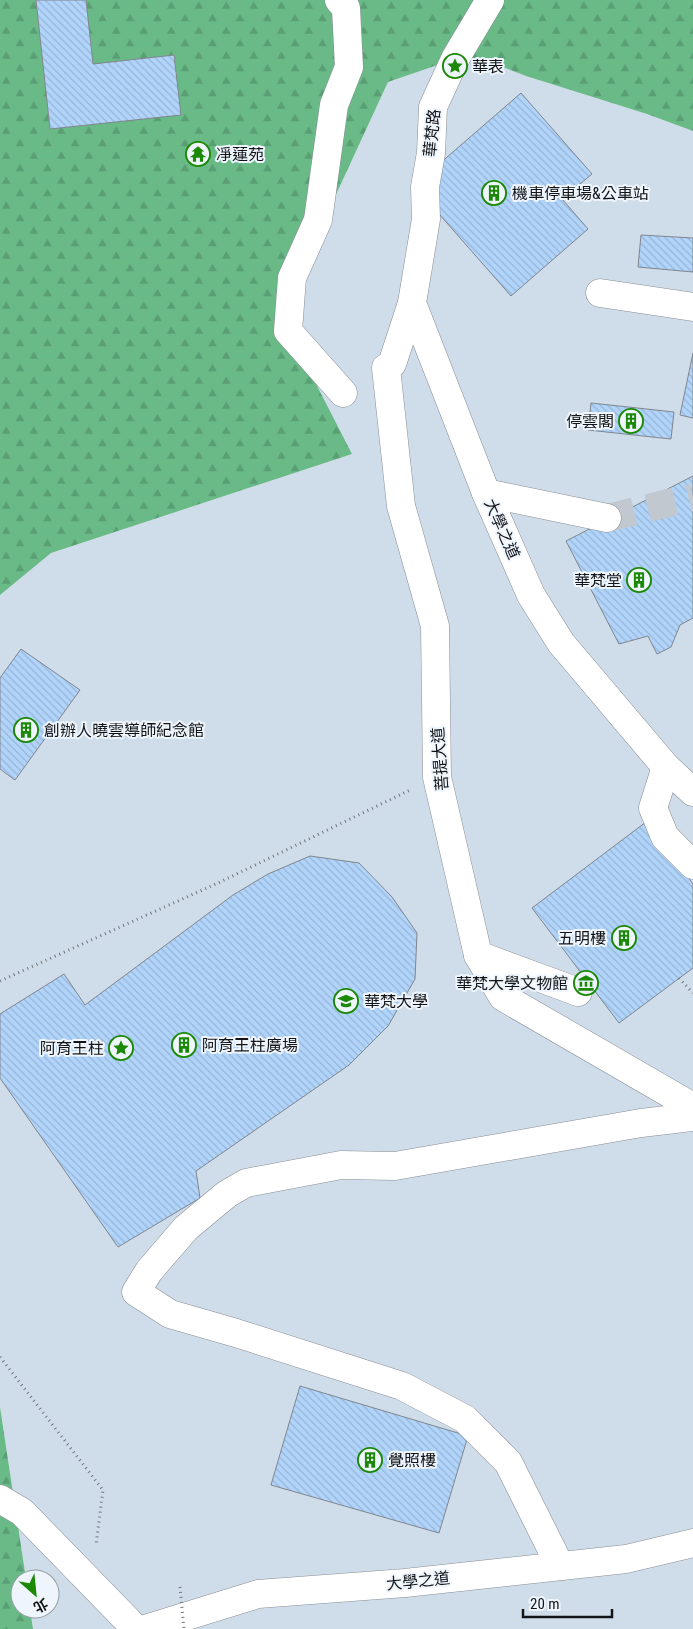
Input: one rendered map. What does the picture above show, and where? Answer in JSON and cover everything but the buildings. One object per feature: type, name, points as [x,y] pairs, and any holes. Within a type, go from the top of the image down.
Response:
[{"type":"street","points":[[339,0],[346,8],[349,68],[334,105],[318,220],[292,278],[288,331],[343,394]]},
{"type":"street","name":"華梵路","points":[[412,303],[426,219],[425,187],[431,153],[433,107],[454,60],[490,0]]},
{"type":"street","points":[[600,293],[693,308]]},
{"type":"street","name":"大學之道","points":[[412,303],[486,493],[531,595],[561,642],[666,767],[693,792]]},
{"type":"street","name":"菩提大道","points":[[412,303],[392,364],[386,368],[401,506],[435,626],[438,777],[478,955],[503,997],[693,1107]]},
{"type":"street","points":[[486,493],[606,518]]},
{"type":"street","points":[[666,767],[653,808],[665,837],[693,865]]},
{"type":"street","points":[[478,955],[578,992]]},
{"type":"street","points":[[560,1566],[508,1462],[465,1419],[402,1386],[170,1314],[136,1292],[149,1271],[186,1228],[227,1194],[246,1183],[341,1165],[395,1166],[640,1123],[693,1117]]},
{"type":"street","points":[[0,1499],[22,1512],[136,1629]]},
{"type":"street","name":"大學之道","points":[[145,1629],[258,1594],[405,1583],[626,1560],[693,1543]]},
{"type":"path","points":[[0,981],[218,883],[438,777]]},
{"type":"path","points":[[679,978],[693,993]]},
{"type":"path","points":[[0,1357],[103,1490],[91,1583]]},
{"type":"path","points":[[180,1587],[184,1629]]},
{"type":"shaded area","name":"華梵大學","points":[[455,59],[485,60],[526,76],[647,114],[693,131],[693,1629],[33,1629],[32,1619],[60,1619],[60,1569],[24,1569],[0,1407],[0,595],[51,553],[352,454],[277,308],[321,227],[388,82]]},
{"type":"green space","points":[[0,0],[693,0],[693,131],[647,114],[526,76],[485,60],[455,59],[388,82],[321,227],[277,308],[352,454],[51,553],[0,595]]},
{"type":"green space","points":[[0,1407],[24,1569],[10,1569],[10,1619],[32,1619],[33,1629],[0,1629]]},
{"type":"tunnel","points":[[607,518],[693,497]]},
{"type":"place","name":"華表","points":[[455,66]]},
{"type":"place","name":"凈蓮苑","points":[[198,154]]},
{"type":"place","name":"機車停車場&公車站","points":[[494,193]]},
{"type":"place","name":"停雲閣","points":[[631,421]]},
{"type":"place","name":"華梵堂","points":[[639,580]]},
{"type":"place","name":"創辦人曉雲導師紀念館","points":[[26,730]]},
{"type":"place","name":"五明樓","points":[[624,938]]},
{"type":"place","name":"華梵大學文物館","points":[[586,983]]},
{"type":"place","name":"華梵大學","points":[[346,1001]]},
{"type":"place","name":"阿育王柱廣場","points":[[184,1045]]},
{"type":"place","name":"阿育王柱","points":[[121,1048]]},
{"type":"place","name":"覺照樓","points":[[370,1460]]}]
